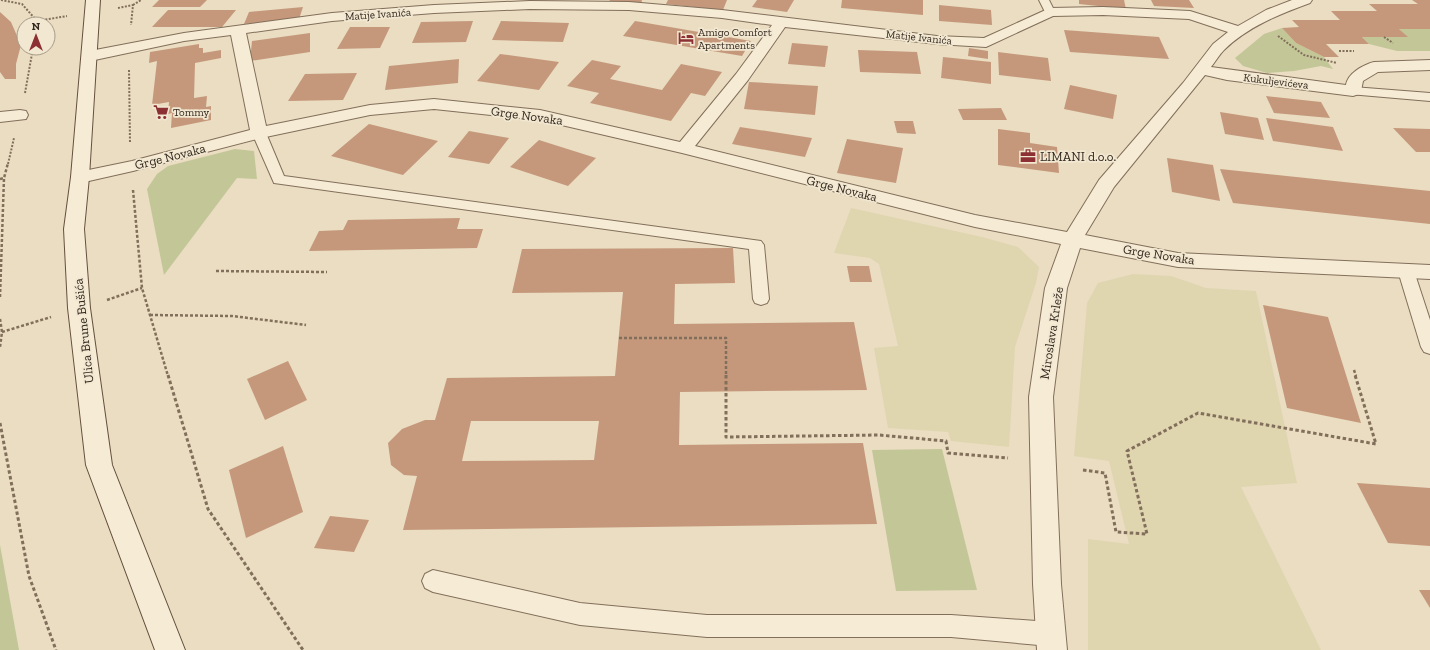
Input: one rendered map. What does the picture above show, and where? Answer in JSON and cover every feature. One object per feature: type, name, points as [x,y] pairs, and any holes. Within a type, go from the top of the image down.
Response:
[{"type":"street","name":"Miroslava Krleže","points":[[1051,642],[1047,584],[1041,397],[1056,288],[1073,239],[1106,184],[1189,86],[1218,47],[1239,31],[1257,20],[1270,13],[1305,0]]},
{"type":"street","name":"Matije Ivanića","points":[[90,56],[184,37],[238,31],[332,17],[434,9],[530,5],[630,6],[722,14],[937,40],[986,43],[1047,6],[1103,11],[1190,15],[1239,31]]},
{"type":"street","name":"Ulica Brune Bušića","points":[[93,6],[80,177],[74,229],[80,308],[99,465],[170,650]]},
{"type":"street","points":[[684,148],[742,77],[781,22]]},
{"type":"street","points":[[238,31],[259,133]]},
{"type":"street","points":[[1353,91],[1355,79],[1374,67],[1430,66]]},
{"type":"street","name":"Kukuljevićeva","points":[[1201,70],[1227,75],[1353,91]]},
{"type":"street","name":"Grge Novaka","points":[[80,177],[133,166],[259,133],[370,110],[434,104],[540,115],[684,148],[975,221],[1178,260],[1430,272]]},
{"type":"street","points":[[0,117],[20,114]]},
{"type":"lane","name":"Kukuljevićeva","points":[[1353,91],[1430,97]]},
{"type":"lane","points":[[259,133],[279,180],[756,245],[761,299]]},
{"type":"lane","points":[[1406,271],[1430,346]]},
{"type":"lane","points":[[433,581],[580,614],[707,626],[951,626],[1051,642]]},
{"type":"path","points":[[1,0],[22,4],[31,16]]},
{"type":"path","points":[[56,17],[93,6],[132,5],[141,0]]},
{"type":"path","points":[[132,5],[129,47],[129,138],[133,166],[133,192],[142,288],[208,509],[303,650]]},
{"type":"path","points":[[1257,20],[1304,55],[1367,72]]},
{"type":"path","points":[[0,297],[4,178],[28,85],[32,56]]},
{"type":"path","points":[[0,179],[4,178]]},
{"type":"path","points":[[216,271],[327,272]]},
{"type":"path","points":[[150,315],[232,316],[306,325]]},
{"type":"path","points":[[0,319],[2,332],[0,347]]},
{"type":"path","points":[[619,338],[726,338],[726,437],[879,435],[946,442],[948,453],[1008,458]]},
{"type":"path","points":[[1083,470],[1105,473],[1116,532],[1147,534],[1127,451],[1198,413],[1376,444],[1354,370]]},
{"type":"path","points":[[0,423],[29,576],[56,650]]},
{"type":"shaded area","points":[[851,208],[982,237],[1018,247],[1039,267],[1036,283],[1015,347],[1009,447],[951,441],[948,432],[888,428],[874,348],[898,346],[879,264],[870,258],[834,253]]},
{"type":"shaded area","points":[[1133,274],[1171,276],[1206,288],[1256,291],[1297,483],[1241,487],[1321,650],[1088,650],[1088,539],[1129,544],[1109,461],[1074,456],[1087,303],[1098,283]]},
{"type":"green space","points":[[1282,28],[1296,43],[1324,57],[1333,69],[1321,66],[1294,71],[1267,73],[1243,66],[1235,58],[1264,34]]},
{"type":"green space","points":[[1399,29],[1430,29],[1430,51],[1397,51],[1369,44],[1362,37],[1407,37]]},
{"type":"green space","points":[[235,149],[254,151],[257,179],[237,178],[164,275],[147,189],[157,174],[168,166]]},
{"type":"green space","points":[[942,449],[977,590],[896,591],[872,450]]},
{"type":"green space","points":[[0,545],[19,650],[0,650]]},
{"type":"building","points":[[159,0],[207,0],[200,7],[152,7]]},
{"type":"building","points":[[610,0],[642,0],[641,4],[609,2]]},
{"type":"building","points":[[668,0],[727,0],[723,10],[666,4]]},
{"type":"building","points":[[757,0],[794,0],[787,12],[752,7]]},
{"type":"building","points":[[842,0],[923,0],[923,15],[841,8]]},
{"type":"building","points":[[1079,0],[1124,0],[1126,9],[1079,4]]},
{"type":"building","points":[[1151,0],[1189,0],[1194,8],[1154,6]]},
{"type":"building","points":[[1412,0],[1430,0],[1430,29],[1399,29],[1408,37],[1362,37],[1369,44],[1326,44],[1339,57],[1324,57],[1296,43],[1282,28],[1299,27],[1292,20],[1340,20],[1331,11],[1377,11],[1369,4],[1418,4]]},
{"type":"building","points":[[939,5],[991,10],[992,25],[939,21]]},
{"type":"building","points":[[303,7],[299,19],[244,24],[249,12]]},
{"type":"building","points":[[168,10],[236,10],[222,27],[152,27]]},
{"type":"building","points":[[0,12],[11,22],[16,34],[16,56],[18,56],[16,64],[16,79],[5,79],[0,72]]},
{"type":"building","points":[[473,21],[466,42],[412,43],[421,22]]},
{"type":"building","points":[[501,21],[569,23],[563,42],[492,40]]},
{"type":"building","points":[[635,21],[751,41],[742,56],[623,36]]},
{"type":"building","points":[[350,27],[390,27],[380,48],[337,49]]},
{"type":"building","points":[[1064,30],[1159,37],[1169,59],[1070,52]]},
{"type":"building","points":[[310,33],[310,52],[250,61],[252,41]]},
{"type":"building","points":[[792,43],[828,46],[825,67],[788,64]]},
{"type":"building","points":[[199,44],[199,48],[203,48],[203,53],[221,50],[221,58],[195,63],[194,98],[207,96],[206,107],[211,106],[211,120],[171,128],[172,113],[168,114],[169,102],[152,105],[157,61],[149,63],[150,52]]},
{"type":"building","points":[[969,48],[988,51],[988,59],[968,56]]},
{"type":"building","points":[[858,50],[917,52],[921,74],[860,72]]},
{"type":"building","points":[[998,52],[1048,58],[1051,81],[999,75]]},
{"type":"building","points":[[500,54],[559,62],[539,90],[477,81]]},
{"type":"building","points":[[943,57],[991,62],[991,84],[941,78]]},
{"type":"building","points":[[459,59],[458,83],[385,90],[389,66]]},
{"type":"building","points":[[592,60],[621,66],[610,79],[662,90],[681,64],[722,72],[705,96],[691,93],[671,121],[590,103],[599,93],[567,86]]},
{"type":"building","points":[[357,73],[343,100],[288,101],[305,74]]},
{"type":"building","points":[[749,82],[818,86],[815,115],[744,109]]},
{"type":"building","points":[[1070,85],[1117,95],[1113,119],[1064,109]]},
{"type":"building","points":[[1266,96],[1321,102],[1330,118],[1274,113]]},
{"type":"building","points":[[1001,108],[1007,120],[963,120],[958,109]]},
{"type":"building","points":[[1220,112],[1258,118],[1264,140],[1225,134]]},
{"type":"building","points":[[1266,118],[1333,127],[1343,151],[1273,141]]},
{"type":"building","points":[[894,121],[913,121],[916,134],[897,133]]},
{"type":"building","points":[[369,124],[438,141],[403,175],[331,156]]},
{"type":"building","points":[[740,127],[812,138],[805,157],[732,144]]},
{"type":"building","points":[[1393,128],[1430,129],[1430,152],[1416,152]]},
{"type":"building","name":"LIMANI d.o.o.","points":[[998,129],[1030,133],[1030,143],[1057,147],[1059,173],[998,165]]},
{"type":"building","points":[[469,131],[509,138],[489,164],[448,157]]},
{"type":"building","points":[[847,139],[903,148],[896,183],[837,173]]},
{"type":"building","points":[[539,140],[596,158],[568,186],[510,167]]},
{"type":"building","points":[[1167,158],[1213,165],[1220,201],[1172,192]]},
{"type":"building","points":[[1220,169],[1430,191],[1430,224],[1233,203]]},
{"type":"building","points":[[460,218],[457,229],[483,229],[477,248],[309,251],[319,231],[343,230],[348,220]]},
{"type":"building","points":[[733,248],[735,283],[675,284],[674,324],[854,322],[867,390],[680,392],[679,445],[863,443],[877,524],[403,530],[417,476],[404,475],[391,465],[388,443],[402,429],[425,420],[435,420],[447,378],[615,376],[623,292],[512,293],[522,249]],"holes":[[[471,421],[599,421],[594,460],[462,461]]]},
{"type":"building","points":[[847,266],[869,266],[872,282],[850,282]]},
{"type":"building","points":[[1263,305],[1328,317],[1361,423],[1287,408]]},
{"type":"building","points":[[288,361],[307,400],[265,420],[247,379]]},
{"type":"building","points":[[283,446],[303,512],[246,538],[229,470]]},
{"type":"building","points":[[1357,483],[1430,488],[1430,546],[1388,543]]},
{"type":"building","points":[[330,516],[369,520],[354,552],[314,548]]},
{"type":"building","points":[[1419,590],[1430,590],[1430,608]]},
{"type":"place","name":"Amigo Comfort Apartments","points":[[686,38]]},
{"type":"place","name":"Tommy","points":[[161,112]]},
{"type":"place","name":"LIMANI d.o.o.","points":[[1028,156]]}]
